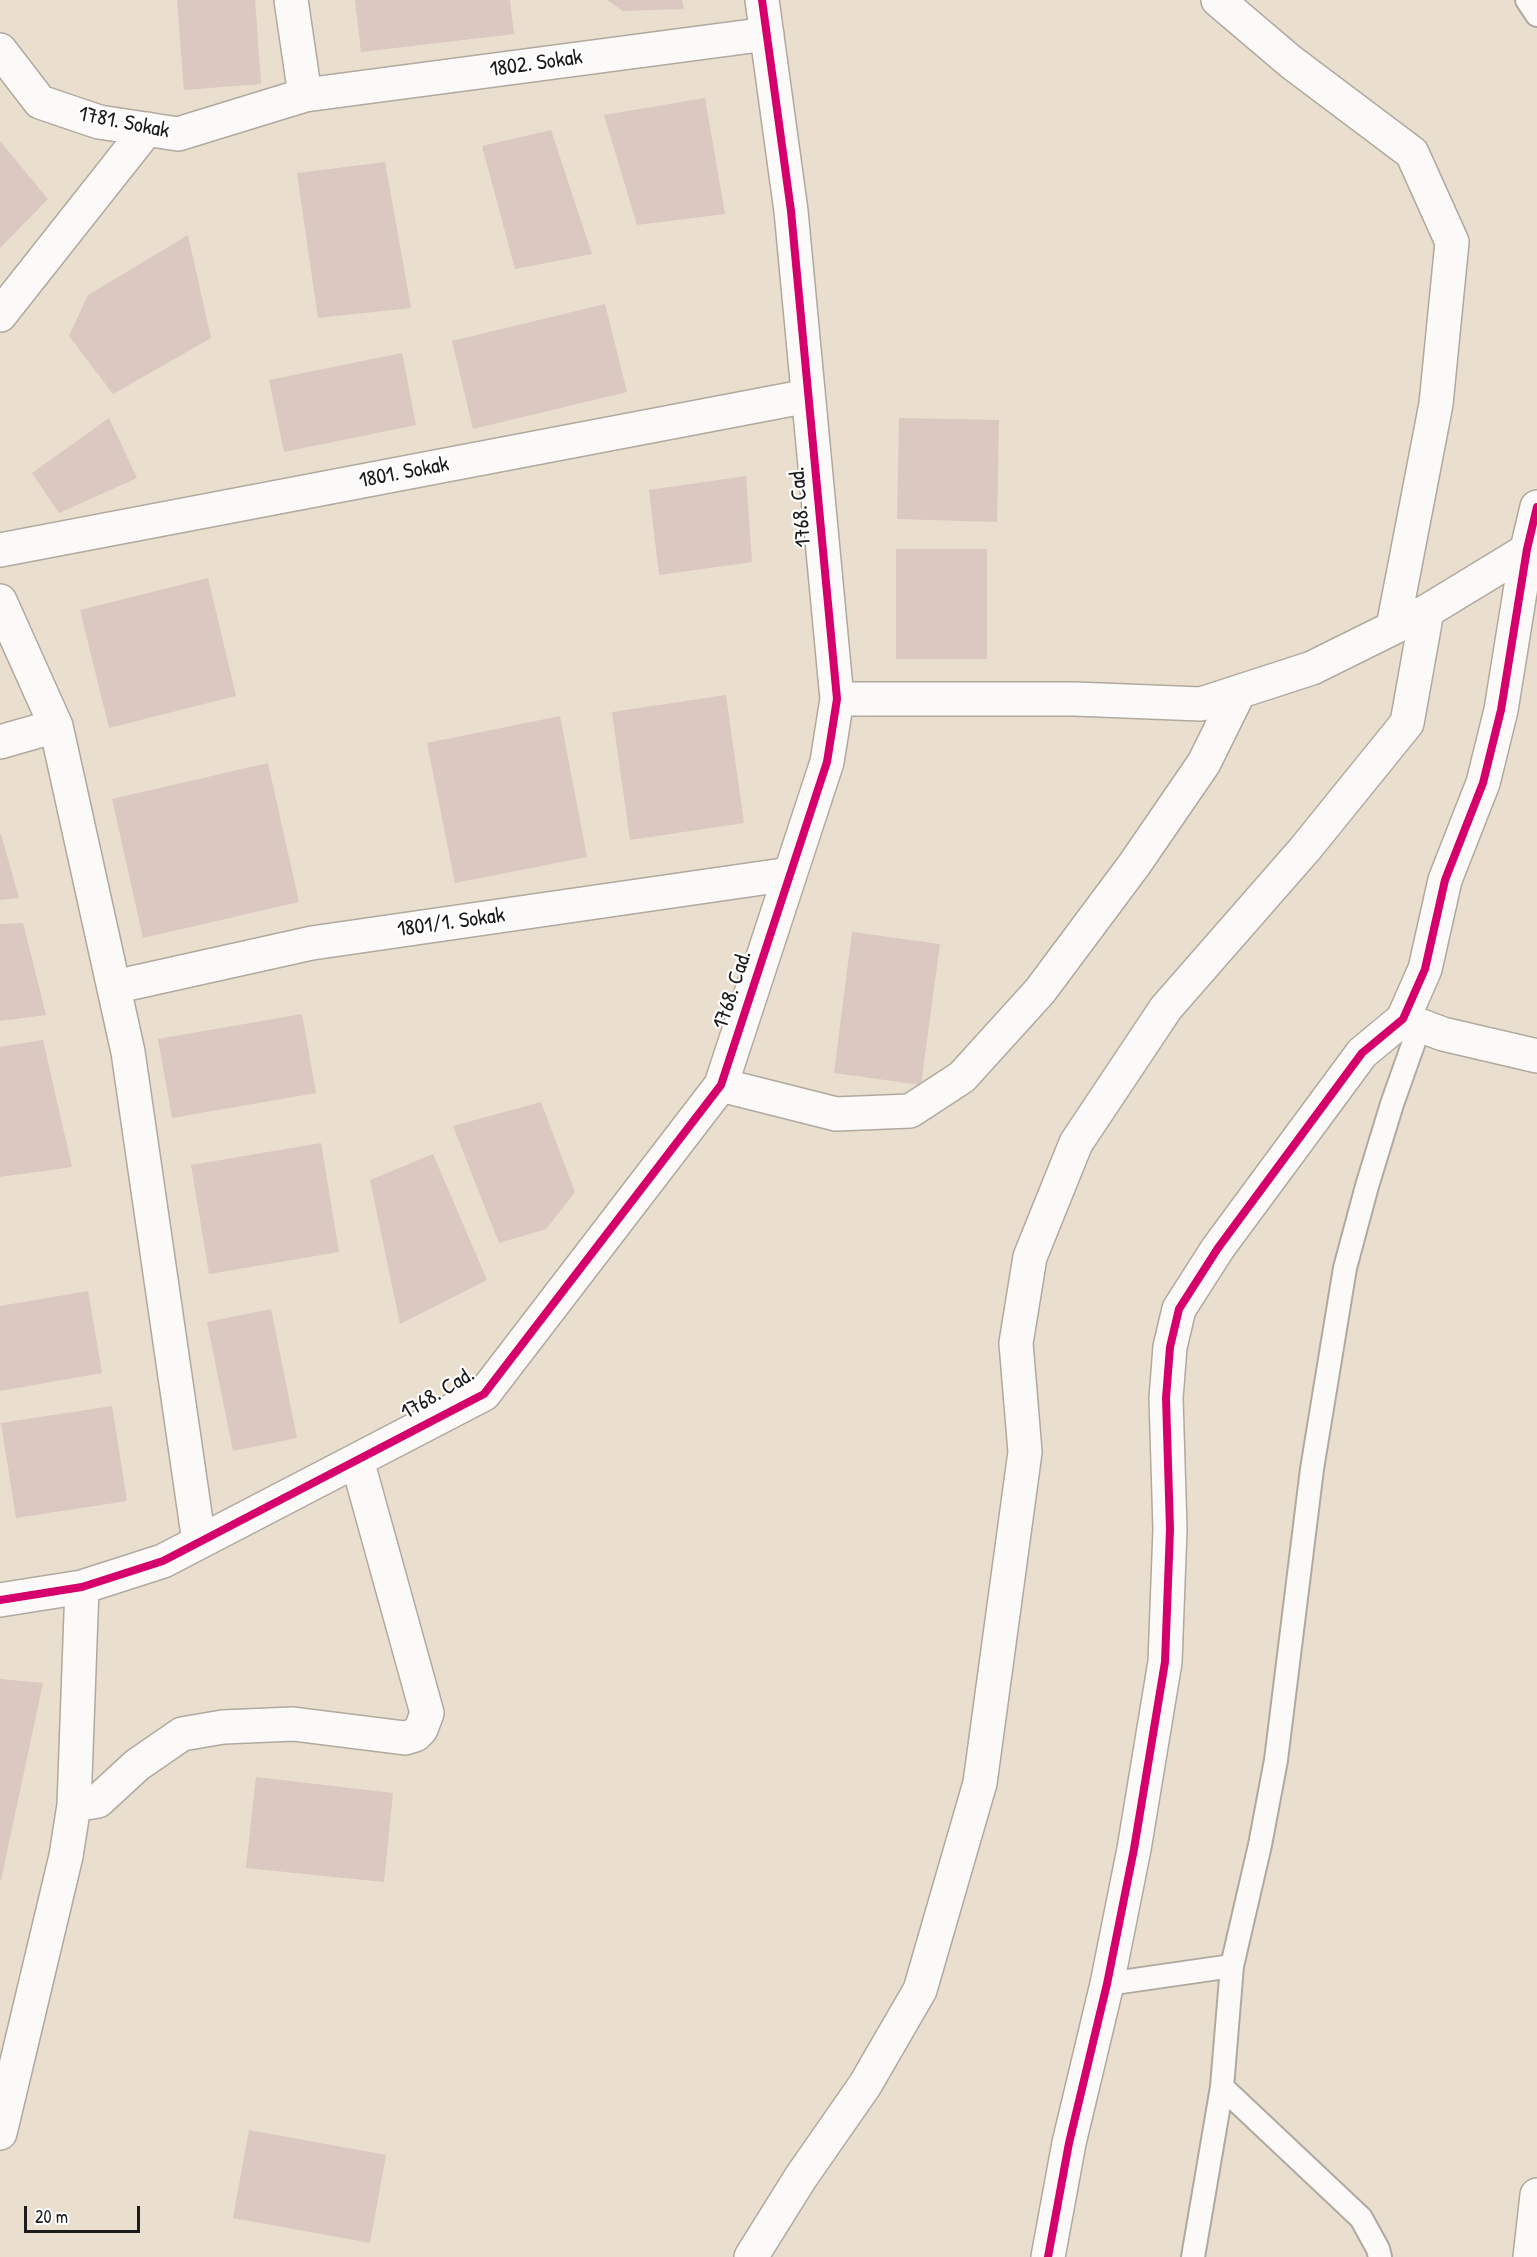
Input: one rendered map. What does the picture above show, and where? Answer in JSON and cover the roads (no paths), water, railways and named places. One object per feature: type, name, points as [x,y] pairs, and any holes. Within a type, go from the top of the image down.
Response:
[{"type":"street","points":[[291,0],[305,95]]},
{"type":"street","name":"1768. Cad.","points":[[0,1600],[82,1587],[163,1561],[483,1394],[721,1085],[827,762],[837,699],[790,211],[762,0]]},
{"type":"street","points":[[1218,0],[1291,62],[1412,153],[1452,242],[1436,404],[1393,627]]},
{"type":"street","name":"1802. Sokak","points":[[305,95],[766,34]]},
{"type":"street","name":"1781. Sokak","points":[[0,50],[40,102],[99,122],[178,134],[305,95]]},
{"type":"street","points":[[0,315],[147,129]]},
{"type":"street","name":"1801. Sokak","points":[[0,550],[808,396]]},
{"type":"street","points":[[1048,2257],[1069,2143],[1107,1984],[1134,1849],[1165,1662],[1170,1529],[1166,1398],[1170,1347],[1179,1309],[1218,1248],[1362,1053],[1411,1022],[1445,880],[1483,783],[1501,710],[1532,547],[1537,507]]},
{"type":"street","points":[[837,699],[1075,699],[1201,704],[1312,668],[1427,611],[1532,547]]},
{"type":"street","points":[[0,601],[56,726],[114,987],[130,1064],[199,1542]]},
{"type":"street","points":[[752,2257],[801,2177],[865,2085],[920,1990],[980,1783],[1025,1452],[1016,1343],[1030,1257],[1076,1143],[1166,1008],[1305,849],[1407,723],[1427,611]]},
{"type":"street","points":[[721,1085],[836,1114],[910,1111],[962,1077],[1040,991],[1134,865],[1204,764],[1239,692]]},
{"type":"street","points":[[0,742],[56,726]]},
{"type":"street","name":"1801/1. Sokak","points":[[114,987],[312,944],[790,874]]},
{"type":"street","points":[[1411,1022],[1443,1034],[1537,1056]]},
{"type":"street","points":[[74,1805],[98,1801],[137,1765],[182,1734],[223,1727],[293,1724],[405,1738],[415,1735],[421,1729],[427,1713],[357,1460]]},
{"type":"street","points":[[0,2133],[66,1856],[74,1805],[82,1587]]},
{"type":"street","points":[[1530,2257],[1537,2195]]},
{"type":"lane","points":[[1527,0],[1537,15]]},
{"type":"lane","points":[[1192,2257],[1222,2087],[1232,1966],[1260,1845],[1276,1760],[1312,1468],[1345,1268],[1411,1022]]},
{"type":"lane","points":[[1107,1984],[1232,1966]]},
{"type":"lane","points":[[1222,2087],[1360,2218],[1378,2249],[1380,2257]]}]
